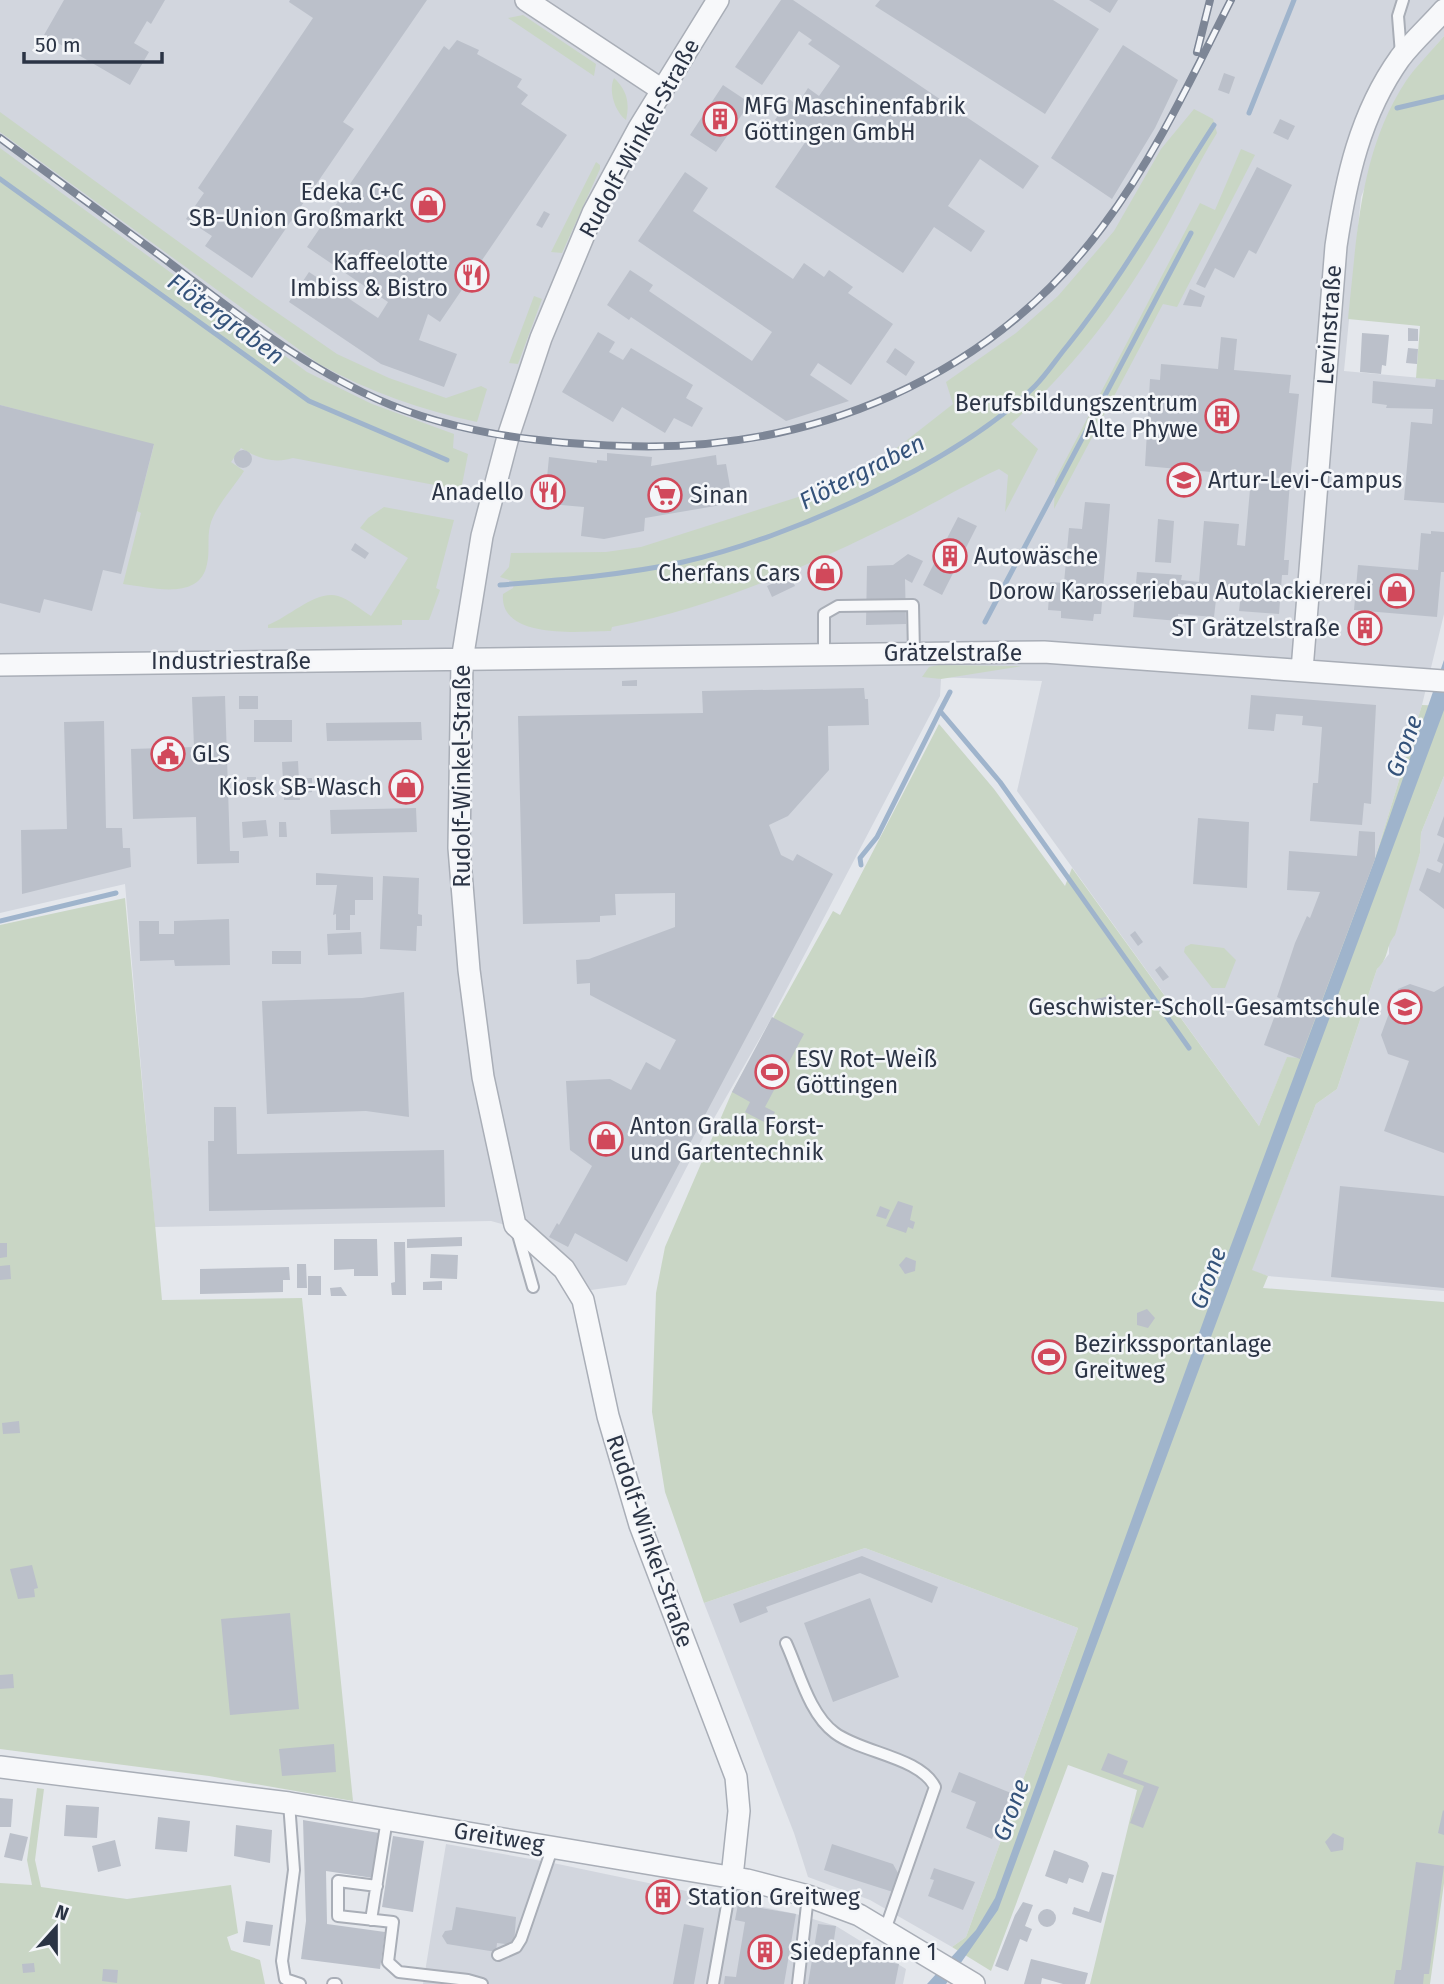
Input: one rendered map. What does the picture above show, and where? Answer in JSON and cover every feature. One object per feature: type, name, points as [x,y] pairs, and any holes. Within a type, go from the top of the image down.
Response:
[{"type":"street","points":[[526,0],[662,90]]},
{"type":"street","name":"Rudolf-Winkel-Straße","points":[[718,0],[662,90],[593,213],[541,338],[508,437],[482,536],[462,660],[459,848],[468,970],[483,1077],[515,1225],[564,1269],[583,1300],[608,1416],[640,1525],[734,1770],[739,1811],[732,1877]]},
{"type":"street","name":"Levinstraße","points":[[1302,670],[1336,246],[1343,196],[1354,151],[1368,113],[1401,57],[1444,10]]},
{"type":"street","name":"Grätzelstraße","points":[[462,660],[1044,652],[1437,681]]},
{"type":"street","name":"Industriestraße","points":[[0,665],[462,660]]},
{"type":"street","name":"Greitweg","points":[[0,1766],[289,1803],[732,1877],[808,1896],[859,1915],[966,1979]]},
{"type":"lane","points":[[1401,57],[1398,16],[1403,0]]},
{"type":"lane","points":[[824,653],[824,614],[838,606],[913,605],[914,653]]},
{"type":"lane","name":"Rudolf-Winkel-Straße","points":[[515,1225],[533,1287]]},
{"type":"lane","points":[[786,1643],[821,1720],[836,1735],[914,1768],[930,1777],[935,1787],[885,1930]]},
{"type":"lane","points":[[289,1803],[294,1870],[282,1961],[285,1979],[300,1984]]},
{"type":"lane","points":[[371,1920],[387,1819]]},
{"type":"lane","points":[[498,1955],[516,1947],[521,1939],[553,1846]]},
{"type":"lane","points":[[713,1984],[732,1877]]},
{"type":"lane","points":[[377,1886],[338,1881],[338,1916],[393,1922],[388,1962],[399,1972],[482,1984]]},
{"type":"lane","points":[[798,1984],[808,1896]]},
{"type":"shaded area","points":[[0,0],[1444,0],[1444,36],[1407,81],[1361,197],[1344,371],[1444,380],[1444,614],[1422,705],[1375,859],[1300,1059],[1287,1058],[1259,1126],[1017,791],[1042,681],[936,677],[941,679],[940,696],[772,1017],[693,1155],[626,1285],[591,1290],[572,1260],[542,1235],[491,1221],[155,1227],[125,884],[0,913]]},
{"type":"shaded area","name":"Geschwister-Scholl-Gesamtschule","points":[[1444,776],[1444,1291],[1268,1276],[1251,1271],[1316,1104],[1337,1089],[1377,969],[1389,954],[1389,944],[1420,853],[1421,833]]},
{"type":"shaded area","points":[[865,1548],[1078,1628],[966,1937],[952,1947],[870,1900],[808,1877],[794,1833],[704,1603]]},
{"type":"shaded area","points":[[446,1844],[553,1863],[796,1914],[836,1926],[906,1969],[903,1984],[423,1984]]},
{"type":"green space","points":[[523,15],[596,64],[594,76],[508,18]]},
{"type":"green space","points":[[1444,36],[1444,380],[1416,378],[1420,326],[1348,319],[1363,196],[1378,137],[1390,108],[1406,81]]},
{"type":"green space","points":[[614,78],[626,97],[626,120],[614,101]]},
{"type":"green space","points":[[1194,109],[1213,119],[1217,133],[1158,241],[1126,292],[1092,338],[1054,382],[1011,424],[1038,449],[1005,512],[1008,475],[999,469],[899,521],[794,570],[687,609],[612,627],[611,631],[545,630],[514,620],[505,609],[503,594],[513,588],[515,582],[500,577],[509,567],[511,553],[606,552],[641,547],[817,491],[884,458],[953,404],[946,382],[1016,333],[1058,296],[1114,231],[1161,149]]},
{"type":"green space","points":[[0,112],[337,354],[389,378],[446,398],[481,386],[487,389],[477,422],[396,399],[319,364],[0,132]]},
{"type":"green space","points":[[0,148],[307,372],[372,404],[454,434],[453,448],[468,454],[461,490],[293,458],[266,459],[241,448],[231,462],[244,471],[212,519],[208,559],[202,576],[195,584],[184,588],[160,589],[123,584],[141,513],[137,511],[154,445],[0,405]]},
{"type":"green space","points":[[1241,149],[1255,155],[1177,307],[1163,304],[1054,509],[1055,480],[1200,203],[1215,210]]},
{"type":"green space","points":[[596,162],[600,169],[562,253],[551,252]]},
{"type":"green space","points":[[534,296],[542,299],[518,364],[509,363]]},
{"type":"green space","points":[[384,507],[454,520],[436,588],[440,590],[429,620],[402,620],[402,625],[268,628],[268,625],[312,600],[330,595],[346,600],[371,616],[408,558],[360,528],[368,518]]},
{"type":"green space","points":[[1022,666],[941,679],[922,677],[929,667]]},
{"type":"green space","name":"Bezirkssportanlage Greitweg","points":[[1422,705],[1444,706],[1444,776],[1421,833],[1420,853],[1395,935],[1377,969],[1337,1089],[1316,1104],[1252,1270],[1268,1276],[1263,1288],[1444,1302],[1444,1883],[1430,1984],[1090,1984],[1137,1790],[1068,1765],[991,1971],[952,1947],[966,1937],[1078,1628],[865,1548],[704,1603],[665,1492],[652,1412],[656,1293],[665,1247],[732,1092],[833,911],[840,915],[939,724],[994,789],[1065,886],[1072,868],[1259,1126],[1287,1057],[1300,1058],[1375,859]]},
{"type":"green space","points":[[125,898],[162,1300],[302,1298],[353,1801],[209,1776],[0,1749],[0,925]]},
{"type":"green space","points":[[1191,944],[1224,948],[1236,960],[1225,988],[1212,988],[1184,952],[1185,947]]},
{"type":"green space","points":[[37,1788],[44,1789],[35,1860],[41,1887],[127,1899],[231,1885],[238,1933],[227,1937],[231,1950],[260,1960],[265,1984],[0,1984],[0,1883],[32,1885],[27,1860]]},
{"type":"water","points":[[1444,660],[1444,710],[998,1910],[946,1984],[927,1984],[976,1930],[995,1898],[1224,1264],[1375,859]]},
{"type":"building","points":[[64,0],[165,0],[151,24],[147,21],[134,43],[149,52],[130,85],[44,35]]},
{"type":"building","points":[[427,0],[343,122],[354,129],[252,278],[205,246],[212,236],[186,219],[204,193],[198,188],[313,18],[289,2]]},
{"type":"building","points":[[781,0],[793,0],[1039,166],[1023,189],[980,159],[948,206],[985,231],[971,252],[934,227],[903,273],[775,187],[806,141],[775,120],[789,99],[797,105],[808,88],[819,96],[840,66],[808,44],[812,40],[799,31],[762,85],[735,67]]},
{"type":"building","points":[[880,0],[1053,0],[1099,29],[1045,114],[875,6]]},
{"type":"building","points":[[1089,0],[1118,0],[1110,13]]},
{"type":"building","name":"Edeka C+C SB-Union Großmarkt","points":[[457,40],[479,50],[477,54],[522,79],[517,87],[528,95],[521,104],[567,135],[440,322],[428,314],[419,340],[457,354],[444,387],[381,364],[289,302],[309,272],[378,318],[388,302],[307,247],[444,46],[449,50]]},
{"type":"building","points":[[1123,45],[1178,80],[1155,128],[1112,199],[1051,158]]},
{"type":"building","points":[[1224,73],[1235,77],[1229,94],[1218,90]]},
{"type":"building","name":"MFG Maschinenfabrik Göttingen GmbH","points":[[723,85],[750,103],[716,152],[690,135]]},
{"type":"building","points":[[1280,119],[1295,126],[1288,140],[1273,133]]},
{"type":"building","points":[[1257,167],[1292,185],[1256,254],[1249,250],[1234,278],[1215,268],[1205,288],[1196,284]]},
{"type":"building","points":[[685,172],[708,188],[693,211],[793,279],[804,263],[824,277],[829,270],[853,287],[848,293],[893,324],[851,385],[818,363],[810,375],[849,401],[786,421],[631,317],[629,320],[607,305],[630,270],[653,285],[649,291],[752,361],[772,332],[638,241]]},
{"type":"building","points":[[544,211],[550,214],[542,228],[536,225]]},
{"type":"building","points":[[1190,289],[1205,296],[1201,307],[1183,305]]},
{"type":"building","points":[[1408,328],[1418,329],[1418,341],[1408,341]]},
{"type":"building","points":[[598,332],[615,342],[609,352],[623,360],[631,348],[693,385],[686,398],[703,408],[692,427],[674,418],[665,433],[622,407],[613,422],[562,392]]},
{"type":"building","points":[[1362,333],[1389,335],[1386,366],[1382,365],[1381,374],[1360,372]]},
{"type":"building","name":"Berufsbildungszentrum Alte Phywe","points":[[1221,337],[1237,339],[1234,370],[1291,375],[1289,393],[1299,394],[1290,479],[1145,466],[1150,379],[1160,380],[1161,364],[1218,369]]},
{"type":"building","points":[[895,348],[915,362],[906,376],[886,362]]},
{"type":"building","points":[[1408,348],[1418,349],[1417,364],[1406,363]]},
{"type":"building","points":[[1436,379],[1444,380],[1444,503],[1404,500],[1411,422],[1432,424],[1433,409],[1386,408],[1387,405],[1372,403],[1373,381],[1435,387]]},
{"type":"building","points":[[0,405],[154,444],[121,574],[103,570],[92,611],[44,599],[40,613],[0,603]]},
{"type":"building","points":[[239,450],[247,450],[252,459],[250,466],[239,468],[234,463],[234,455]]},
{"type":"building","name":"Sinan","points":[[607,453],[652,457],[651,466],[716,455],[717,465],[726,464],[733,503],[645,518],[644,531],[604,539],[581,536],[584,507],[538,503],[540,487],[546,488],[549,457],[597,463],[597,460],[607,461]]},
{"type":"building","points":[[1251,478],[1290,482],[1284,560],[1289,560],[1288,575],[1282,575],[1279,614],[1239,611],[1241,593],[1217,591],[1214,617],[1178,614],[1178,621],[1133,617],[1137,572],[1182,575],[1181,580],[1199,582],[1204,521],[1239,524],[1237,545],[1245,546]]},
{"type":"building","points":[[1085,502],[1110,504],[1101,614],[1094,614],[1093,621],[1061,618],[1061,611],[1048,610],[1050,582],[1064,583],[1069,528],[1082,529]]},
{"type":"building","name":"Autowäsche","points":[[958,517],[977,526],[942,595],[923,585]]},
{"type":"building","points":[[1158,519],[1174,521],[1171,563],[1155,562]]},
{"type":"building","name":"Dorow Karosseriebau Autolackiererei","points":[[1431,531],[1444,532],[1444,572],[1441,572],[1437,617],[1354,610],[1358,565],[1418,570],[1421,533],[1431,534]]},
{"type":"building","points":[[355,543],[369,553],[365,559],[351,550]]},
{"type":"building","points":[[908,554],[923,561],[912,583],[905,579],[906,624],[866,625],[867,566],[893,565]]},
{"type":"building","points":[[790,575],[795,586],[772,597],[767,586]]},
{"type":"building","name":"ST Grätzelstraße","points":[[1360,624],[1371,624],[1371,633],[1359,632]]},
{"type":"building","points":[[637,680],[637,686],[622,686],[622,681]]},
{"type":"building","points":[[864,688],[865,699],[868,699],[869,725],[828,726],[829,770],[788,816],[769,825],[781,855],[793,861],[797,854],[833,874],[627,1262],[575,1233],[568,1247],[549,1237],[557,1223],[559,1225],[592,1166],[570,1150],[566,1081],[610,1079],[631,1090],[646,1062],[660,1070],[676,1040],[590,995],[590,983],[577,984],[576,960],[589,959],[675,927],[675,893],[615,894],[616,915],[600,916],[600,922],[523,924],[518,716],[703,713],[702,691]]},
{"type":"building","points":[[1251,695],[1376,705],[1371,804],[1364,803],[1362,825],[1310,821],[1313,783],[1318,783],[1322,727],[1302,725],[1303,716],[1276,714],[1274,731],[1248,729]]},
{"type":"building","points":[[225,696],[230,851],[239,851],[239,863],[197,864],[196,817],[133,819],[131,749],[194,747],[192,697]]},
{"type":"building","points":[[239,696],[258,696],[258,709],[239,709]]},
{"type":"building","points":[[254,720],[292,720],[292,742],[254,742]]},
{"type":"building","points":[[104,721],[106,828],[122,828],[123,848],[130,848],[131,867],[22,894],[21,830],[67,829],[64,722]]},
{"type":"building","points":[[421,722],[422,740],[327,741],[326,723]]},
{"type":"building","points":[[298,761],[300,800],[284,800],[282,762]]},
{"type":"building","points":[[247,777],[256,777],[256,792],[247,792]]},
{"type":"building","name":"Kiosk SB-Wasch","points":[[418,777],[418,796],[395,796],[394,778]]},
{"type":"building","points":[[305,778],[312,778],[312,792],[305,793]]},
{"type":"building","points":[[416,808],[417,832],[331,834],[330,810]]},
{"type":"building","points":[[1444,816],[1444,838],[1437,835]]},
{"type":"building","points":[[1198,818],[1249,822],[1247,888],[1193,884]]},
{"type":"building","points":[[266,820],[268,836],[243,838],[242,822]]},
{"type":"building","points":[[279,822],[286,822],[287,837],[279,837]]},
{"type":"building","points":[[1359,831],[1375,832],[1375,859],[1300,1059],[1264,1045],[1281,999],[1277,997],[1295,943],[1307,916],[1310,918],[1320,892],[1287,890],[1289,851],[1357,856]]},
{"type":"building","points":[[1444,842],[1444,909],[1419,890],[1427,868],[1440,873],[1443,864],[1437,861]]},
{"type":"building","points":[[316,873],[373,877],[373,900],[355,900],[355,915],[350,915],[350,930],[336,930],[336,914],[333,915],[337,885],[316,885]]},
{"type":"building","points":[[383,876],[419,878],[418,914],[422,915],[422,926],[417,926],[416,951],[380,949]]},
{"type":"building","points":[[229,919],[230,965],[175,966],[174,960],[140,961],[139,921],[159,921],[159,934],[174,934],[174,921]]},
{"type":"building","points":[[1135,931],[1143,942],[1138,946],[1130,935]]},
{"type":"building","points":[[361,932],[362,954],[328,955],[327,934]]},
{"type":"building","points":[[272,951],[301,951],[301,964],[272,964]]},
{"type":"building","points":[[1160,966],[1169,977],[1163,981],[1155,970]]},
{"type":"building","points":[[1410,984],[1434,992],[1444,986],[1444,1153],[1384,1131],[1409,1061],[1388,1054],[1381,1035],[1398,989]]},
{"type":"building","points":[[404,992],[409,1117],[366,1111],[267,1114],[262,1001],[362,998]]},
{"type":"building","points":[[1115,995],[1118,1008],[1099,1012],[1096,999]]},
{"type":"building","points":[[772,1017],[804,1034],[765,1107],[775,1112],[768,1124],[745,1112],[750,1102],[732,1092]]},
{"type":"building","points":[[214,1107],[236,1107],[237,1154],[444,1150],[445,1207],[209,1211],[208,1141],[214,1141]]},
{"type":"building","points":[[737,1116],[754,1124],[748,1135],[732,1126]]},
{"type":"building","points":[[1340,1186],[1444,1196],[1444,1288],[1331,1277]]},
{"type":"building","points":[[898,1201],[913,1206],[910,1220],[915,1222],[913,1229],[908,1227],[906,1233],[886,1226]]},
{"type":"building","points":[[880,1206],[890,1210],[886,1219],[876,1216]]},
{"type":"building","points":[[462,1237],[462,1246],[407,1248],[407,1239]]},
{"type":"building","points":[[334,1239],[377,1239],[378,1276],[354,1276],[354,1269],[334,1270]]},
{"type":"building","points":[[394,1242],[405,1242],[406,1295],[392,1295],[391,1283],[395,1282]]},
{"type":"building","points":[[0,1243],[7,1243],[7,1257],[0,1258]]},
{"type":"building","points":[[431,1254],[458,1255],[457,1279],[430,1278]]},
{"type":"building","points":[[906,1257],[916,1261],[915,1271],[905,1274],[899,1265]]},
{"type":"building","points":[[297,1264],[306,1264],[307,1288],[297,1288]]},
{"type":"building","points":[[10,1265],[11,1279],[0,1280],[0,1266]]},
{"type":"building","points":[[289,1267],[290,1280],[283,1280],[283,1292],[200,1294],[200,1269]]},
{"type":"building","points":[[308,1276],[321,1276],[321,1295],[308,1295]]},
{"type":"building","points":[[442,1281],[442,1290],[423,1290],[423,1282]]},
{"type":"building","points":[[341,1287],[347,1296],[331,1296],[330,1288]]},
{"type":"building","points":[[1147,1309],[1155,1318],[1148,1328],[1137,1325],[1137,1313]]},
{"type":"building","points":[[19,1421],[20,1433],[3,1434],[2,1423]]},
{"type":"building","points":[[862,1556],[938,1587],[932,1603],[860,1573],[766,1607],[768,1612],[740,1623],[733,1604]]},
{"type":"building","points":[[32,1565],[38,1588],[34,1589],[35,1597],[18,1599],[10,1569]]},
{"type":"building","points":[[870,1598],[899,1677],[833,1702],[804,1623]]},
{"type":"building","points":[[290,1613],[299,1709],[230,1715],[221,1619]]},
{"type":"building","points":[[13,1674],[14,1688],[0,1689],[0,1675]]},
{"type":"building","points":[[334,1744],[336,1772],[282,1776],[279,1749]]},
{"type":"building","points":[[1108,1753],[1128,1761],[1123,1774],[1159,1787],[1143,1828],[1130,1823],[1144,1786],[1101,1770]]},
{"type":"building","points":[[959,1772],[1011,1793],[992,1839],[966,1828],[976,1802],[951,1792]]},
{"type":"building","points":[[0,1798],[13,1799],[11,1827],[0,1827]]},
{"type":"building","points":[[66,1805],[99,1807],[97,1838],[64,1836]]},
{"type":"building","points":[[1444,1811],[1444,1835],[1438,1833]]},
{"type":"building","points":[[158,1817],[190,1821],[187,1852],[155,1849]]},
{"type":"building","points":[[303,1820],[379,1833],[373,1878],[326,1871],[327,1924],[385,1932],[380,1969],[301,1959],[306,1921]]},
{"type":"building","points":[[236,1825],[272,1830],[270,1863],[234,1856]]},
{"type":"building","points":[[10,1833],[28,1837],[22,1861],[4,1857]]},
{"type":"building","points":[[1333,1833],[1344,1838],[1343,1850],[1331,1852],[1325,1842]]},
{"type":"building","points":[[393,1836],[424,1841],[413,1912],[382,1907]]},
{"type":"building","points":[[115,1840],[121,1866],[98,1872],[92,1846]]},
{"type":"building","points":[[832,1844],[893,1864],[898,1873],[893,1892],[824,1870]]},
{"type":"building","points":[[1054,1850],[1087,1862],[1089,1866],[1083,1883],[1069,1878],[1067,1884],[1045,1876]]},
{"type":"building","points":[[1416,1862],[1444,1866],[1429,1974],[1424,1974],[1423,1984],[1394,1984],[1396,1970],[1401,1970]]},
{"type":"building","points":[[934,1868],[975,1882],[963,1910],[928,1896],[934,1880],[930,1879]]},
{"type":"building","points":[[1102,1872],[1114,1875],[1101,1923],[1072,1914],[1074,1907],[1089,1912]]},
{"type":"building","name":"Station Greitweg","points":[[661,1889],[668,1891],[665,1905],[658,1904]]},
{"type":"building","points":[[1023,1902],[1033,1905],[1025,1926],[1032,1929],[1027,1942],[1020,1939],[1008,1971],[995,1966],[1015,1915]]},
{"type":"building","name":"Siedepfanne 1","points":[[738,1904],[796,1914],[784,1984],[724,1984],[725,1976],[736,1977],[745,1922],[735,1920]]},
{"type":"building","points":[[456,1907],[516,1917],[514,1945],[497,1943],[496,1952],[447,1944],[442,1936],[445,1931],[452,1930]]},
{"type":"building","points":[[1047,1909],[1053,1912],[1056,1918],[1053,1924],[1047,1927],[1041,1924],[1038,1918],[1041,1912]]},
{"type":"building","points":[[246,1921],[273,1925],[270,1946],[243,1942]]},
{"type":"building","points":[[684,1924],[704,1928],[694,1984],[673,1984]]},
{"type":"building","points":[[818,1924],[836,1926],[832,1953],[899,1964],[895,1984],[808,1984]]},
{"type":"building","points":[[1031,1959],[1088,1973],[1085,1984],[1063,1984],[1042,1978],[1041,1984],[1024,1984]]},
{"type":"building","points":[[34,1963],[35,1972],[23,1973],[22,1964]]},
{"type":"building","points":[[103,1969],[118,1970],[117,1983],[102,1981]]},
{"type":"waterway","points":[[1249,113],[1294,0]]},
{"type":"waterway","name":"Flötergraben","points":[[1397,108],[1444,97]]},
{"type":"waterway","name":"Flötergraben","points":[[500,585],[638,570],[725,551],[772,535],[870,494],[963,442],[1002,414],[1048,371],[1107,292],[1214,125]]},
{"type":"waterway","name":"Flötergraben","points":[[0,179],[309,401],[447,460]]},
{"type":"waterway","points":[[985,622],[1191,233]]},
{"type":"waterway","points":[[950,692],[940,711],[1000,782],[1189,1048]]},
{"type":"waterway","points":[[861,865],[860,858],[877,837],[940,711]]},
{"type":"waterway","points":[[0,921],[116,893]]},
{"type":"railway","points":[[1197,52],[1210,0]]},
{"type":"railway","points":[[0,138],[286,348],[336,379],[393,406],[457,426],[523,438],[623,446],[693,445],[761,436],[827,420],[891,396],[951,365],[1007,326],[1058,280],[1122,200],[1172,116],[1231,0]]},
{"type":"place","name":"MFG Maschinenfabrik Göttingen GmbH","points":[[720,119]]},
{"type":"place","name":"Edeka C+C SB-Union Großmarkt","points":[[428,205]]},
{"type":"place","name":"Kaffeelotte Imbiss & Bistro","points":[[472,275]]},
{"type":"place","name":"Berufsbildungszentrum Alte Phywe","points":[[1222,416]]},
{"type":"place","name":"Artur-Levi-Campus","points":[[1184,480]]},
{"type":"place","name":"Anadello","points":[[548,492]]},
{"type":"place","name":"Sinan","points":[[665,495]]},
{"type":"place","name":"Autowäsche","points":[[950,556]]},
{"type":"place","name":"Cherfans Cars","points":[[825,573]]},
{"type":"place","name":"Dorow Karosseriebau Autolackiererei","points":[[1397,591]]},
{"type":"place","name":"ST Grätzelstraße","points":[[1365,628]]},
{"type":"place","name":"GLS","points":[[168,754]]},
{"type":"place","name":"Kiosk SB-Wasch","points":[[406,787]]},
{"type":"place","name":"Geschwister-Scholl-Gesamtschule","points":[[1405,1007]]},
{"type":"place","name":"ESV Rot–Weìß Göttingen","points":[[772,1072]]},
{"type":"place","name":"Anton Gralla Forst- und Gartentechnik","points":[[606,1139]]},
{"type":"place","name":"Bezirkssportanlage Greitweg","points":[[1049,1357]]},
{"type":"place","name":"Station Greitweg","points":[[663,1897]]},
{"type":"place","name":"Siedepfanne 1","points":[[765,1952]]},
{"type":"water label","name":"Grone","points":[[1404,746]]},
{"type":"water label","name":"Grone","points":[[1208,1278]]},
{"type":"water label","name":"Grone","points":[[1011,1810]]}]
